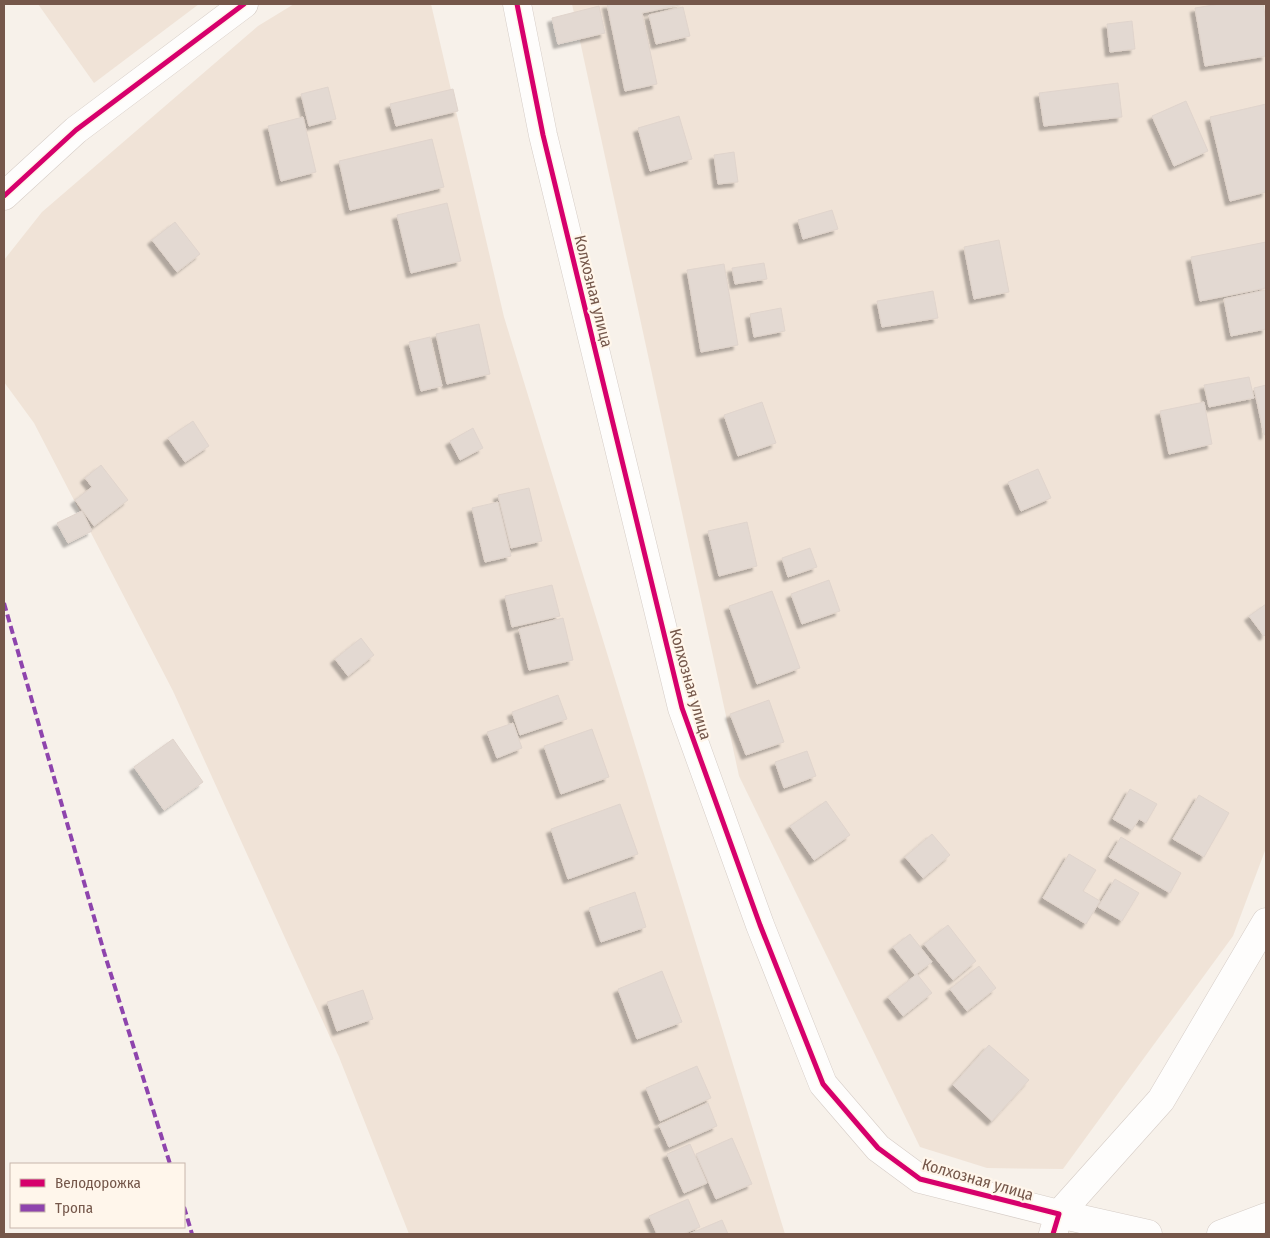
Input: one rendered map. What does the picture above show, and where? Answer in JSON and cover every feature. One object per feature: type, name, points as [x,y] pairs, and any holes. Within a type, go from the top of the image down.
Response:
[{"type":"street","points":[[4,196],[76,130],[244,4]]},
{"type":"street","name":"Колхозная улица","points":[[517,4],[543,135],[682,708],[760,925],[823,1084],[878,1148],[920,1179],[1056,1224],[1148,1234]]},
{"type":"street","points":[[1056,1224],[1161,1100],[1266,922]]},
{"type":"street","points":[[1221,1234],[1266,1217]]},
{"type":"shaded area","points":[[38,4],[199,4],[94,83]]},
{"type":"shaded area","points":[[294,4],[431,4],[504,317],[785,1234],[409,1234],[339,1057],[173,691],[34,423],[4,382],[4,260],[42,212],[258,26]]},
{"type":"shaded area","points":[[572,4],[1266,4],[1266,848],[1233,936],[1063,1169],[987,1168],[920,1147],[739,776]]},
{"type":"building","points":[[607,4],[684,4],[642,13],[657,84],[625,91]]},
{"type":"building","points":[[1219,4],[1263,4],[1266,20],[1266,56],[1205,66],[1195,8]]},
{"type":"building","points":[[599,6],[605,33],[558,44],[552,18]]},
{"type":"building","points":[[683,7],[690,36],[656,44],[649,15]]},
{"type":"building","points":[[1132,21],[1135,49],[1110,52],[1107,24]]},
{"type":"building","points":[[1118,83],[1122,117],[1044,126],[1039,93]]},
{"type":"building","points":[[328,87],[336,119],[309,126],[301,94]]},
{"type":"building","points":[[453,89],[458,111],[396,126],[390,104]]},
{"type":"building","points":[[1186,101],[1208,151],[1174,166],[1152,116]]},
{"type":"building","points":[[1266,104],[1266,192],[1230,201],[1210,117]]},
{"type":"building","points":[[679,116],[692,159],[650,171],[638,128]]},
{"type":"building","points":[[303,117],[316,172],[281,181],[268,126]]},
{"type":"building","points":[[432,139],[444,187],[350,210],[339,161]]},
{"type":"building","points":[[734,152],[738,182],[718,184],[714,155]]},
{"type":"building","points":[[447,203],[461,261],[411,273],[397,215]]},
{"type":"building","points":[[832,210],[838,229],[803,239],[798,220]]},
{"type":"building","points":[[175,222],[200,254],[177,272],[152,240]]},
{"type":"building","points":[[999,240],[1009,292],[974,299],[964,247]]},
{"type":"building","points":[[1266,242],[1266,288],[1200,301],[1191,257]]},
{"type":"building","points":[[764,263],[767,279],[735,284],[732,268]]},
{"type":"building","points":[[724,264],[738,345],[701,352],[687,270]]},
{"type":"building","points":[[1266,290],[1266,329],[1231,336],[1224,299]]},
{"type":"building","points":[[933,291],[938,318],[882,327],[877,301]]},
{"type":"building","points":[[781,308],[785,331],[754,337],[750,314]]},
{"type":"building","points":[[479,324],[490,374],[447,384],[436,334]]},
{"type":"building","points":[[430,337],[442,386],[421,391],[409,342]]},
{"type":"building","points":[[1249,377],[1254,398],[1209,407],[1204,385]]},
{"type":"building","points":[[1266,385],[1266,434],[1264,435],[1254,388]]},
{"type":"building","points":[[762,402],[776,443],[738,456],[724,415]]},
{"type":"building","points":[[1204,402],[1212,444],[1169,454],[1160,411]]},
{"type":"building","points":[[193,421],[209,446],[185,462],[168,438]]},
{"type":"building","points":[[473,428],[483,448],[460,460],[450,441]]},
{"type":"building","points":[[101,465],[128,500],[94,526],[75,500],[92,487],[85,478]]},
{"type":"building","points":[[1038,469],[1051,498],[1021,511],[1008,482]]},
{"type":"building","points":[[529,488],[542,541],[511,548],[498,495]]},
{"type":"building","points":[[498,502],[511,556],[485,562],[472,508]]},
{"type":"building","points":[[82,511],[92,531],[68,543],[57,523]]},
{"type":"building","points":[[747,522],[757,566],[719,576],[708,531]]},
{"type":"building","points":[[810,548],[817,567],[788,577],[782,558]]},
{"type":"building","points":[[829,580],[840,611],[802,624],[791,594]]},
{"type":"building","points":[[552,585],[560,616],[512,627],[505,596]]},
{"type":"building","points":[[772,591],[800,668],[757,684],[729,606]]},
{"type":"building","points":[[1266,604],[1266,634],[1264,636],[1249,616]]},
{"type":"building","points":[[563,618],[573,660],[529,670],[519,629]]},
{"type":"building","points":[[361,638],[374,655],[348,676],[335,659]]},
{"type":"building","points":[[558,695],[567,719],[520,735],[512,712]]},
{"type":"building","points":[[769,700],[784,742],[746,755],[730,714]]},
{"type":"building","points":[[513,723],[522,748],[497,758],[487,732]]},
{"type":"building","points":[[592,729],[609,777],[561,794],[544,746]]},
{"type":"building","points":[[173,739],[203,782],[164,810],[134,767]]},
{"type":"building","points":[[807,751],[816,776],[784,788],[775,762]]},
{"type":"building","points":[[1130,789],[1157,804],[1146,823],[1139,819],[1132,830],[1113,819]]},
{"type":"building","points":[[1199,795],[1229,813],[1204,857],[1173,839]]},
{"type":"building","points":[[826,801],[850,835],[814,860],[790,826]]},
{"type":"building","points":[[620,804],[638,854],[568,879],[551,829]]},
{"type":"building","points":[[932,834],[950,855],[923,878],[905,857]]},
{"type":"building","points":[[1121,837],[1181,873],[1170,893],[1109,857]]},
{"type":"building","points":[[1069,854],[1096,870],[1083,891],[1100,901],[1086,924],[1043,898]]},
{"type":"building","points":[[1115,879],[1139,893],[1122,921],[1098,907]]},
{"type":"building","points":[[635,892],[646,927],[601,942],[589,908]]},
{"type":"building","points":[[948,925],[976,961],[953,980],[924,944]]},
{"type":"building","points":[[910,934],[932,962],[915,975],[893,947]]},
{"type":"building","points":[[979,966],[996,988],[967,1011],[950,989]]},
{"type":"building","points":[[662,971],[682,1022],[637,1039],[618,989]]},
{"type":"building","points":[[917,974],[932,993],[903,1016],[888,997]]},
{"type":"building","points":[[363,990],[373,1019],[337,1031],[327,1002]]},
{"type":"building","points":[[989,1045],[1029,1080],[992,1121],[953,1085]]},
{"type":"building","points":[[697,1066],[711,1098],[660,1121],[646,1088]]},
{"type":"building","points":[[708,1103],[717,1126],[669,1147],[659,1125]]},
{"type":"building","points":[[732,1138],[752,1184],[716,1199],[696,1154]]},
{"type":"building","points":[[690,1144],[707,1183],[684,1193],[667,1154]]},
{"type":"building","points":[[688,1199],[700,1227],[683,1234],[657,1234],[649,1216]]},
{"type":"building","points":[[722,1220],[728,1234],[689,1234]]},
{"type":"marked path","points":[[4,603],[104,952],[170,1163]]},
{"type":"marked path","points":[[185,1210],[192,1234]]},
{"type":"cycle path","points":[[4,196],[76,130],[244,4]]},
{"type":"cycle path","points":[[517,4],[543,135],[682,708],[760,925],[823,1084],[878,1148],[920,1179],[1059,1214],[1053,1234]]}]
